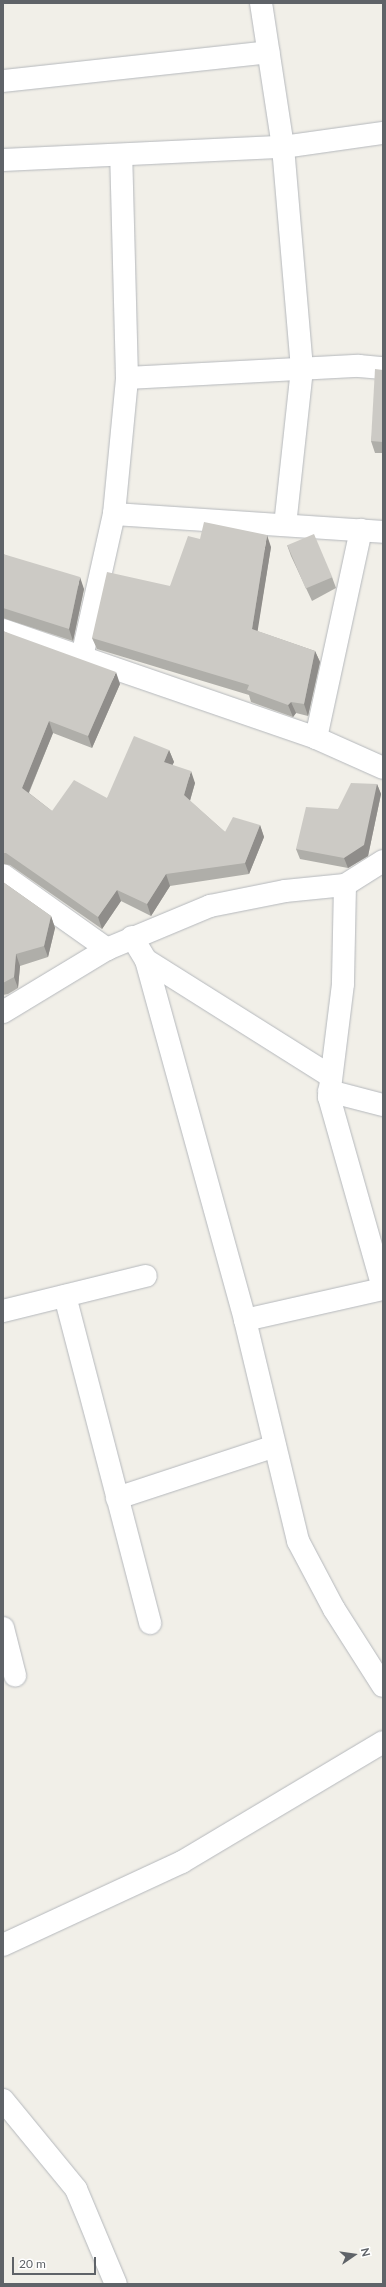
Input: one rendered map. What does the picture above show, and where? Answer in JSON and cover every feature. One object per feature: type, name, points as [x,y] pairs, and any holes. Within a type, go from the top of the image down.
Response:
[{"type":"street","points":[[261,3],[283,147],[302,369],[285,525]]},
{"type":"street","points":[[3,81],[268,52]]},
{"type":"street","points":[[3,160],[283,147],[383,133]]},
{"type":"street","points":[[82,657],[114,514],[127,378],[121,154]]},
{"type":"street","points":[[127,378],[302,369],[383,368]]},
{"type":"street","points":[[114,514],[383,532]]},
{"type":"street","points":[[316,738],[361,530]]},
{"type":"street","points":[[3,630],[316,738],[383,768]]},
{"type":"street","points":[[3,1012],[107,949],[132,937],[210,906],[285,891],[345,886],[383,861]]},
{"type":"street","points":[[3,875],[107,949]]},
{"type":"street","points":[[245,1320],[383,1288],[330,1083],[343,984],[345,886]]},
{"type":"street","points":[[132,937],[146,960],[245,1320],[298,1541],[334,1609],[383,1686]]},
{"type":"street","points":[[146,960],[330,1083],[383,1105]]},
{"type":"street","points":[[3,1312],[146,1276]]},
{"type":"street","points":[[65,1296],[150,1624]]},
{"type":"street","points":[[117,1498],[275,1446]]},
{"type":"street","points":[[3,1628],[15,1675]]},
{"type":"street","points":[[3,1945],[182,1862],[383,1742]]},
{"type":"street","points":[[3,2100],[76,2188],[116,2284]]},
{"type":"building","points":[[375,369],[383,370],[383,442],[371,441]]},
{"type":"building","points":[[204,522],[267,535],[252,629],[315,651],[304,704],[291,702],[288,705],[247,690],[249,685],[92,638],[107,572],[170,586],[188,536],[200,539]]},
{"type":"building","points":[[314,534],[332,577],[306,589],[287,545]]},
{"type":"building","points":[[3,554],[80,577],[69,629],[3,608]]},
{"type":"building","points":[[3,631],[116,672],[88,736],[49,721],[22,788],[52,811],[74,780],[107,798],[134,736],[169,750],[164,762],[191,771],[184,795],[225,832],[233,817],[260,825],[245,863],[166,874],[147,904],[117,890],[98,917],[6,853],[3,853]]},
{"type":"building","points":[[351,783],[377,784],[364,845],[344,858],[296,849],[306,807],[338,809]]},
{"type":"building","points":[[3,882],[51,916],[44,946],[16,954],[14,977],[3,983]]}]
